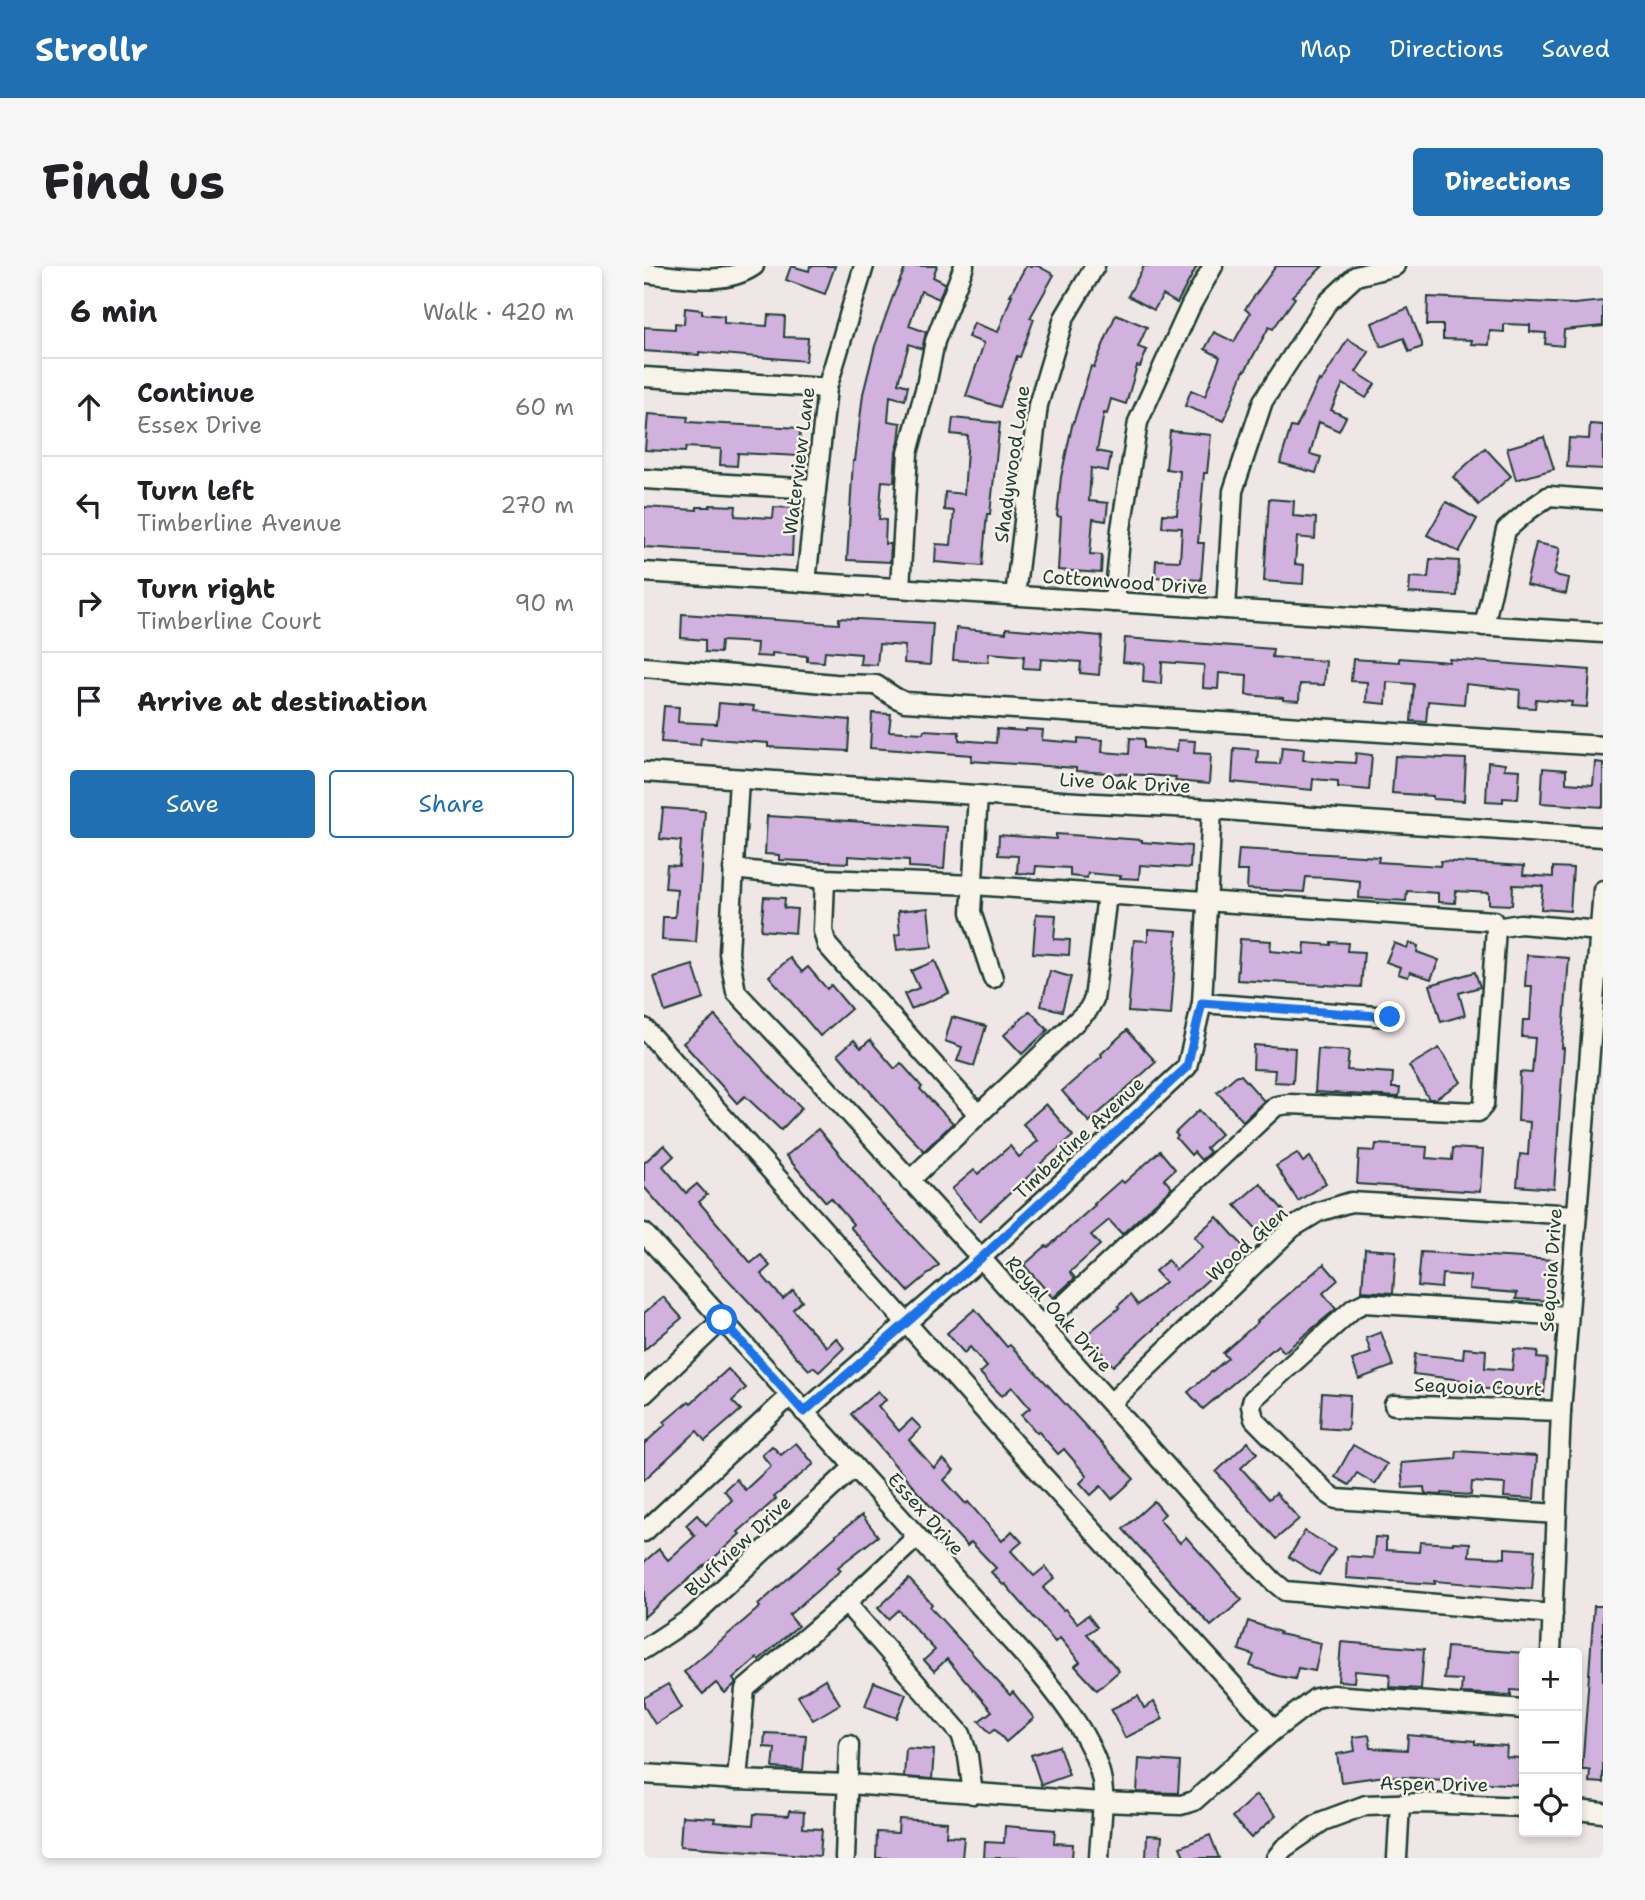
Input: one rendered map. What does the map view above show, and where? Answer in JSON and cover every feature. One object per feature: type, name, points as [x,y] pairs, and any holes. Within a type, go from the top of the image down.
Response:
[{"type":"street","points":[[644,273],[714,278],[736,276],[754,266]]},
{"type":"street","name":"Waterview Lane","points":[[806,582],[827,388],[864,266]]},
{"type":"street","points":[[900,588],[908,453],[935,341],[964,266]]},
{"type":"street","name":"Shadywood Lane","points":[[1015,596],[1038,405],[1063,318],[1095,266]]},
{"type":"street","points":[[1114,602],[1121,529],[1138,422],[1191,305],[1213,266]]},
{"type":"street","points":[[1226,609],[1233,491],[1263,401],[1327,303],[1356,276],[1395,266]]},
{"type":"street","points":[[644,376],[827,388]]},
{"type":"street","points":[[644,479],[816,489]]},
{"type":"street","points":[[1485,626],[1506,530],[1549,496],[1603,500]]},
{"type":"street","name":"Cottonwood Drive","points":[[644,572],[1603,633]]},
{"type":"street","points":[[644,667],[835,684],[876,685],[905,702],[1603,746]]},
{"type":"street","name":"Live Oak Drive","points":[[644,772],[1603,836]]},
{"type":"street","name":"Royal Oak Drive","points":[[739,779],[729,953],[736,992],[981,1258],[1205,1510],[1273,1581],[1285,1591],[1553,1614]]},
{"type":"street","points":[[978,795],[971,912],[993,978]]},
{"type":"street","name":"Timberline Avenue","points":[[804,1412],[981,1258],[1187,1067],[1202,1003],[1212,809]]},
{"type":"street","points":[[733,869],[825,879],[973,885],[1493,921],[1496,928],[1484,1105],[1478,1112],[1289,1104],[1276,1106],[1041,1326]]},
{"type":"street","points":[[825,879],[823,931],[827,945],[978,1114]]},
{"type":"street","name":"Sequoia Drive","points":[[1551,1648],[1561,1411],[1603,890]]},
{"type":"street","points":[[909,1181],[1088,1010],[1094,999],[1107,895]]},
{"type":"street","points":[[1496,928],[1520,924],[1600,931]]},
{"type":"street","points":[[1202,1003],[1390,1017]]},
{"type":"street","points":[[644,1028],[1274,1730]]},
{"type":"street","name":"Wood Glen","points":[[1111,1403],[1292,1228],[1318,1212],[1351,1202],[1576,1215]]},
{"type":"street","name":"Essex Drive","points":[[647,1242],[722,1320],[1062,1699],[1098,1762],[1103,1790],[1099,1858]]},
{"type":"street","points":[[1557,1514],[1336,1499],[1254,1419],[1251,1406],[1254,1399],[1353,1308],[1364,1303],[1568,1317]]},
{"type":"street","points":[[644,1394],[722,1320]]},
{"type":"street","points":[[644,1532],[790,1396]]},
{"type":"street","name":"Sequoia Court","points":[[1394,1405],[1561,1411]]},
{"type":"street","name":"Bluffview Drive","points":[[644,1649],[691,1618],[854,1467]]},
{"type":"street","points":[[737,1780],[745,1689],[918,1537]]},
{"type":"street","points":[[846,1603],[961,1734],[968,1756],[973,1794]]},
{"type":"street","points":[[644,1773],[1181,1805],[1194,1801],[1274,1730],[1316,1698],[1332,1695],[1519,1709]]},
{"type":"street","points":[[845,1858],[849,1745]]},
{"type":"street","name":"Aspen Drive","points":[[1276,1858],[1284,1848],[1323,1821],[1366,1805],[1423,1803],[1519,1807]]},
{"type":"street","points":[[1397,1858],[1401,1804]]},
{"type":"street","points":[[1582,1811],[1603,1813]]},
{"type":"building","points":[[791,266],[809,271],[810,266],[835,266],[825,294],[786,280]]},
{"type":"building","points":[[906,266],[937,266],[933,277],[945,283],[939,299],[921,291],[909,326],[926,332],[922,349],[909,344],[898,383],[908,386],[905,400],[890,396],[888,421],[901,423],[894,482],[882,481],[879,519],[886,520],[885,544],[891,544],[890,562],[847,560],[853,461],[863,394],[875,346]]},
{"type":"building","points":[[1026,266],[1038,266],[1054,275],[1030,318],[1034,319],[1020,357],[1017,356],[1000,407],[966,396],[984,343],[968,337],[974,323],[998,332],[1010,295]]},
{"type":"building","points":[[1144,266],[1197,266],[1177,303],[1163,295],[1154,310],[1128,296]]},
{"type":"building","points":[[1276,266],[1323,266],[1292,296],[1295,298],[1273,329],[1269,327],[1244,370],[1224,421],[1185,406],[1191,390],[1205,396],[1220,357],[1205,349],[1214,332],[1234,342],[1250,313],[1245,309]]},
{"type":"building","points":[[1428,297],[1574,304],[1603,301],[1603,326],[1564,330],[1563,346],[1545,344],[1546,333],[1530,332],[1530,325],[1504,324],[1504,332],[1490,331],[1489,345],[1471,344],[1472,340],[1443,339],[1443,325],[1427,325]]},
{"type":"building","points":[[685,308],[702,310],[702,314],[724,316],[724,323],[767,326],[768,315],[785,316],[784,337],[808,338],[806,361],[699,352],[699,355],[644,351],[644,327],[675,329],[675,323],[684,324]]},
{"type":"building","points":[[1408,308],[1422,347],[1409,352],[1404,338],[1381,347],[1372,323]]},
{"type":"building","points":[[1116,314],[1147,327],[1138,347],[1147,350],[1140,367],[1137,366],[1126,404],[1111,399],[1107,414],[1104,413],[1097,451],[1111,454],[1108,471],[1091,468],[1089,501],[1108,503],[1106,521],[1093,519],[1090,554],[1102,555],[1101,573],[1058,570],[1061,517],[1057,516],[1061,477],[1073,421],[1091,366],[1094,367]]},
{"type":"building","points":[[1348,339],[1369,352],[1356,372],[1375,384],[1366,398],[1343,384],[1331,410],[1346,417],[1339,431],[1319,422],[1310,454],[1321,457],[1316,473],[1280,463],[1291,427],[1296,428],[1319,380],[1321,382]]},
{"type":"building","points":[[648,414],[688,417],[687,422],[800,428],[799,456],[738,453],[737,466],[720,465],[721,449],[686,447],[685,452],[645,450]]},
{"type":"building","points":[[953,418],[1000,423],[982,566],[935,562],[936,544],[951,545],[954,511],[944,510],[945,492],[964,494],[968,436],[951,434]]},
{"type":"building","points":[[1590,424],[1603,425],[1603,469],[1567,467],[1569,438],[1589,439]]},
{"type":"building","points":[[1170,431],[1211,435],[1207,473],[1204,473],[1198,543],[1204,543],[1201,580],[1155,577],[1156,560],[1180,561],[1182,528],[1162,527],[1163,514],[1177,515],[1180,471],[1166,469]]},
{"type":"building","points":[[1544,437],[1554,469],[1516,480],[1507,448]]},
{"type":"building","points":[[1485,448],[1511,476],[1479,505],[1453,477]]},
{"type":"building","points":[[1269,499],[1294,501],[1293,516],[1316,518],[1315,539],[1297,537],[1295,564],[1304,565],[1303,584],[1264,581]]},
{"type":"building","points":[[1446,502],[1477,519],[1459,552],[1427,535]]},
{"type":"building","points":[[736,506],[735,516],[773,518],[774,507],[794,508],[792,556],[644,547],[644,507],[697,510],[697,507]]},
{"type":"building","points":[[1536,543],[1560,548],[1554,575],[1569,578],[1566,594],[1526,585]]},
{"type":"building","points":[[1430,559],[1459,561],[1457,596],[1409,593],[1410,577],[1428,578]]},
{"type":"building","points":[[682,614],[839,624],[839,618],[933,623],[930,665],[904,663],[905,646],[879,644],[877,665],[860,664],[861,654],[825,651],[824,662],[807,661],[807,656],[772,653],[772,657],[756,656],[757,643],[721,641],[720,653],[705,652],[705,640],[681,638]]},
{"type":"building","points":[[956,628],[1006,633],[1006,628],[1102,636],[1099,675],[1080,673],[1081,662],[1041,659],[1040,669],[1023,668],[1024,656],[989,653],[988,662],[953,660]]},
{"type":"building","points":[[1125,638],[1273,649],[1272,657],[1326,661],[1324,685],[1300,684],[1299,701],[1246,695],[1247,675],[1219,673],[1218,689],[1203,688],[1204,665],[1162,662],[1161,684],[1143,682],[1144,664],[1123,662]]},
{"type":"building","points":[[1399,658],[1449,662],[1449,659],[1590,670],[1587,707],[1571,706],[1572,702],[1536,699],[1535,708],[1519,707],[1520,690],[1466,684],[1464,704],[1428,701],[1426,722],[1411,721],[1414,684],[1387,682],[1386,704],[1366,702],[1367,682],[1351,681],[1353,659],[1399,662]]},
{"type":"building","points":[[719,703],[754,706],[753,711],[850,720],[848,751],[768,747],[768,743],[701,738],[700,745],[661,742],[664,706],[679,707],[678,722],[717,724]]},
{"type":"building","points":[[872,713],[891,714],[889,731],[959,732],[959,740],[996,743],[997,729],[1043,730],[1042,740],[1078,743],[1078,738],[1103,740],[1102,752],[1129,754],[1130,738],[1144,739],[1144,748],[1177,751],[1178,740],[1195,741],[1194,753],[1211,754],[1209,784],[1175,781],[1176,777],[971,761],[972,755],[870,748]]},
{"type":"building","points":[[1282,747],[1304,749],[1303,760],[1355,763],[1356,753],[1372,755],[1369,790],[1338,787],[1338,781],[1313,779],[1312,790],[1232,782],[1234,748],[1258,750],[1257,763],[1280,764]]},
{"type":"building","points":[[1395,756],[1466,759],[1464,801],[1392,793]]},
{"type":"building","points":[[1488,762],[1505,764],[1504,769],[1520,770],[1518,799],[1486,801]]},
{"type":"building","points":[[1595,762],[1603,763],[1603,807],[1541,803],[1543,768],[1566,770],[1566,783],[1593,785]]},
{"type":"building","points":[[663,808],[705,811],[696,942],[662,940],[663,917],[675,917],[677,889],[665,888],[667,865],[679,866],[681,841],[660,839]]},
{"type":"building","points":[[767,816],[947,827],[944,869],[909,867],[909,860],[848,856],[848,863],[779,860],[779,855],[765,854]]},
{"type":"building","points":[[1056,834],[1191,846],[1190,868],[1140,865],[1139,879],[1088,873],[1087,878],[1070,876],[1070,868],[1036,866],[1035,874],[1017,873],[1018,856],[998,855],[999,835],[1056,839]]},
{"type":"building","points":[[1239,849],[1379,857],[1378,862],[1440,866],[1441,861],[1524,866],[1523,875],[1553,877],[1553,867],[1573,868],[1570,911],[1541,909],[1543,886],[1513,885],[1512,905],[1489,904],[1489,893],[1456,891],[1455,903],[1438,902],[1438,893],[1407,891],[1406,901],[1359,898],[1360,881],[1329,878],[1306,877],[1304,892],[1247,889],[1248,871],[1237,871]]},
{"type":"building","points":[[764,897],[785,898],[784,908],[797,909],[795,933],[761,930]]},
{"type":"building","points":[[928,908],[932,947],[897,950],[895,935],[900,934],[898,911]]},
{"type":"building","points":[[1036,914],[1056,915],[1054,939],[1070,940],[1069,955],[1033,953]]},
{"type":"building","points":[[1148,929],[1177,931],[1171,1015],[1128,1012],[1134,940],[1148,941]]},
{"type":"building","points":[[1240,939],[1271,941],[1270,951],[1304,954],[1305,943],[1348,943],[1347,951],[1364,952],[1361,987],[1237,980]]},
{"type":"building","points":[[1394,943],[1407,948],[1409,943],[1418,946],[1417,952],[1439,960],[1431,979],[1410,972],[1408,977],[1398,974],[1400,967],[1386,962]]},
{"type":"building","points":[[1527,955],[1569,958],[1554,1189],[1517,1186],[1520,1154],[1528,1155],[1530,1122],[1518,1121],[1520,1072],[1532,1073],[1535,1038],[1522,1037],[1523,1020],[1530,1020],[1532,986],[1525,986]]},
{"type":"building","points":[[790,958],[802,972],[808,967],[827,989],[831,985],[851,1009],[820,1036],[769,976]]},
{"type":"building","points":[[935,961],[949,993],[911,1009],[904,994],[919,988],[911,971]]},
{"type":"building","points":[[693,965],[704,999],[665,1012],[654,977]]},
{"type":"building","points":[[1050,971],[1071,977],[1062,1011],[1041,1006]]},
{"type":"building","points":[[1475,972],[1480,987],[1459,993],[1465,1015],[1441,1022],[1430,985]]},
{"type":"building","points":[[1030,1011],[1048,1030],[1022,1054],[1004,1035]]},
{"type":"building","points":[[715,1016],[802,1108],[781,1130],[745,1096],[737,1103],[683,1043]]},
{"type":"building","points":[[952,1017],[986,1026],[974,1066],[957,1061],[962,1047],[945,1041]]},
{"type":"building","points":[[1127,1030],[1156,1062],[1089,1122],[1062,1091]]},
{"type":"building","points":[[854,1040],[861,1048],[870,1040],[895,1069],[901,1063],[922,1087],[920,1089],[953,1123],[924,1151],[838,1054]]},
{"type":"building","points":[[1254,1045],[1295,1048],[1293,1083],[1274,1082],[1275,1070],[1253,1069]]},
{"type":"building","points":[[1439,1048],[1461,1082],[1435,1099],[1429,1099],[1409,1066]]},
{"type":"building","points":[[1318,1049],[1349,1051],[1347,1070],[1393,1073],[1392,1088],[1400,1088],[1399,1097],[1315,1092]]},
{"type":"building","points":[[1237,1075],[1241,1075],[1264,1101],[1243,1121],[1217,1092]]},
{"type":"building","points":[[1046,1104],[1073,1136],[979,1221],[952,1189],[974,1170],[978,1174],[1010,1146],[1019,1157],[1038,1141],[1023,1124]]},
{"type":"building","points":[[1199,1110],[1221,1134],[1206,1148],[1210,1152],[1201,1160],[1194,1152],[1191,1155],[1176,1138],[1178,1136],[1175,1133]]},
{"type":"building","points":[[818,1129],[939,1265],[908,1291],[850,1227],[853,1224],[831,1198],[826,1202],[786,1156]]},
{"type":"building","points":[[1376,1144],[1427,1147],[1426,1158],[1452,1160],[1453,1148],[1483,1150],[1480,1192],[1357,1184],[1359,1150],[1375,1151]]},
{"type":"building","points":[[664,1145],[674,1156],[663,1166],[686,1193],[697,1184],[707,1195],[699,1202],[751,1263],[761,1255],[770,1266],[761,1274],[783,1299],[793,1290],[802,1301],[793,1309],[805,1324],[827,1347],[836,1338],[844,1348],[819,1372],[813,1367],[809,1370],[644,1187],[644,1163]]},
{"type":"building","points":[[1160,1151],[1175,1169],[1164,1179],[1172,1188],[1122,1234],[1109,1220],[1091,1235],[1100,1245],[1070,1272],[1075,1278],[1053,1298],[1024,1265],[1048,1247],[1121,1180],[1124,1183]]},
{"type":"building","points":[[1297,1153],[1303,1162],[1310,1157],[1326,1183],[1298,1201],[1276,1166]]},
{"type":"building","points":[[1260,1183],[1284,1211],[1259,1232],[1235,1205]]},
{"type":"building","points":[[1217,1217],[1244,1247],[1113,1366],[1086,1335],[1119,1308],[1130,1295],[1138,1305],[1165,1282],[1155,1271],[1168,1260],[1176,1270],[1203,1247],[1194,1237]]},
{"type":"building","points":[[1365,1249],[1396,1251],[1393,1293],[1362,1291]]},
{"type":"building","points":[[1421,1252],[1555,1260],[1552,1301],[1516,1299],[1517,1293],[1469,1289],[1470,1276],[1442,1274],[1441,1288],[1418,1286]]},
{"type":"building","points":[[1324,1264],[1338,1280],[1323,1293],[1336,1309],[1284,1352],[1278,1345],[1203,1409],[1188,1392],[1228,1358],[1223,1353],[1257,1321]]},
{"type":"building","points":[[663,1297],[682,1318],[644,1350],[644,1313]]},
{"type":"building","points":[[975,1309],[1007,1347],[1010,1345],[1134,1479],[1112,1499],[1101,1486],[1091,1495],[1080,1483],[1087,1476],[1064,1449],[1058,1454],[1021,1415],[1030,1408],[1012,1387],[1002,1396],[980,1373],[987,1367],[970,1347],[964,1353],[947,1333]]},
{"type":"building","points":[[1381,1332],[1393,1366],[1359,1379],[1352,1360],[1371,1353],[1366,1338]]},
{"type":"building","points":[[1464,1348],[1486,1350],[1485,1368],[1512,1370],[1514,1349],[1538,1351],[1537,1358],[1547,1359],[1544,1393],[1461,1387],[1461,1380],[1413,1374],[1415,1354],[1463,1359]]},
{"type":"building","points":[[728,1369],[746,1388],[732,1401],[741,1410],[705,1441],[697,1431],[644,1480],[644,1444],[666,1424],[664,1422],[689,1401],[691,1403]]},
{"type":"building","points":[[878,1391],[886,1400],[878,1406],[899,1431],[912,1419],[921,1428],[909,1440],[934,1468],[943,1459],[954,1470],[944,1480],[966,1504],[968,1502],[1002,1541],[1012,1531],[1022,1542],[1011,1551],[1034,1576],[1045,1567],[1055,1578],[1043,1588],[1063,1610],[1077,1623],[1088,1615],[1097,1627],[1087,1634],[1119,1671],[1097,1690],[1075,1666],[1080,1662],[1060,1638],[1055,1642],[1005,1584],[991,1572],[996,1568],[971,1542],[967,1546],[851,1414]]},
{"type":"building","points":[[1322,1393],[1350,1395],[1348,1430],[1320,1428]]},
{"type":"building","points":[[1248,1442],[1257,1453],[1241,1468],[1269,1499],[1276,1493],[1299,1519],[1276,1539],[1216,1472]]},
{"type":"building","points":[[796,1443],[814,1464],[774,1497],[776,1499],[738,1532],[740,1534],[715,1557],[644,1617],[644,1562],[659,1549],[668,1560],[695,1536],[686,1525],[697,1515],[706,1525],[732,1500],[724,1490],[736,1479],[745,1490],[771,1466],[762,1455],[772,1446],[781,1455]]},
{"type":"building","points":[[1353,1445],[1387,1464],[1375,1484],[1357,1473],[1349,1485],[1335,1477]]},
{"type":"building","points":[[1457,1451],[1537,1456],[1534,1499],[1504,1497],[1505,1484],[1472,1482],[1471,1495],[1425,1494],[1424,1487],[1403,1488],[1401,1463],[1456,1459]]},
{"type":"building","points":[[1154,1501],[1165,1514],[1159,1519],[1180,1543],[1186,1537],[1242,1600],[1211,1626],[1123,1529]]},
{"type":"building","points":[[862,1515],[878,1536],[838,1567],[841,1570],[789,1615],[798,1626],[733,1679],[736,1683],[725,1693],[716,1683],[703,1694],[684,1672],[760,1607],[758,1605],[836,1535]]},
{"type":"building","points":[[1305,1531],[1335,1549],[1319,1575],[1289,1557]]},
{"type":"building","points":[[1375,1537],[1386,1538],[1386,1550],[1419,1552],[1420,1542],[1470,1543],[1469,1556],[1505,1558],[1505,1548],[1535,1550],[1532,1589],[1435,1581],[1435,1584],[1346,1578],[1347,1556],[1373,1558]]},
{"type":"building","points":[[909,1579],[932,1604],[930,1607],[1010,1695],[1013,1692],[1034,1718],[1006,1742],[995,1729],[990,1733],[979,1721],[992,1711],[947,1659],[934,1671],[924,1660],[935,1650],[898,1610],[888,1619],[878,1608]]},
{"type":"building","points":[[1594,1606],[1603,1606],[1603,1783],[1589,1782],[1590,1770],[1582,1770]]},
{"type":"building","points":[[1248,1621],[1280,1632],[1279,1634],[1321,1643],[1315,1671],[1298,1668],[1295,1679],[1250,1666],[1254,1655],[1239,1650]]},
{"type":"building","points":[[1341,1642],[1424,1649],[1421,1689],[1389,1687],[1390,1674],[1355,1671],[1354,1682],[1338,1681]]},
{"type":"building","points":[[1447,1647],[1519,1653],[1519,1691],[1511,1690],[1511,1695],[1461,1693],[1462,1680],[1444,1679]]},
{"type":"building","points":[[825,1679],[840,1704],[813,1720],[798,1696]]},
{"type":"building","points":[[874,1682],[906,1694],[897,1718],[865,1706]]},
{"type":"building","points":[[668,1684],[682,1708],[655,1724],[644,1706],[644,1698]]},
{"type":"building","points":[[1138,1696],[1144,1708],[1154,1702],[1163,1719],[1125,1738],[1111,1709]]},
{"type":"building","points":[[765,1733],[806,1735],[803,1770],[773,1768],[775,1748],[764,1747]]},
{"type":"building","points":[[1369,1735],[1371,1748],[1407,1750],[1408,1735],[1507,1746],[1506,1757],[1519,1758],[1519,1785],[1385,1776],[1341,1782],[1337,1754],[1355,1751],[1353,1737]]},
{"type":"building","points":[[1059,1746],[1069,1775],[1041,1785],[1031,1755]]},
{"type":"building","points":[[906,1748],[934,1750],[932,1779],[904,1777]]},
{"type":"building","points":[[1139,1759],[1180,1762],[1178,1793],[1137,1792]]},
{"type":"building","points":[[1256,1795],[1276,1816],[1251,1838],[1232,1817]]},
{"type":"building","points":[[789,1811],[804,1812],[803,1828],[822,1829],[820,1856],[680,1846],[682,1816],[715,1818],[714,1822],[753,1825],[754,1814],[788,1816]]},
{"type":"building","points":[[899,1819],[947,1822],[946,1836],[964,1837],[962,1858],[876,1858],[877,1832],[898,1833]]},
{"type":"building","points":[[1005,1826],[1055,1830],[1054,1843],[1073,1844],[1072,1858],[984,1858],[985,1842],[1004,1843]]},
{"type":"building","points":[[1147,1835],[1162,1836],[1160,1858],[1146,1858]]},
{"type":"building","points":[[1210,1835],[1219,1858],[1185,1858],[1180,1847]]},
{"type":"route","points":[[722,1320],[804,1412],[981,1258],[1187,1067],[1202,1003],[1390,1017]]}]
